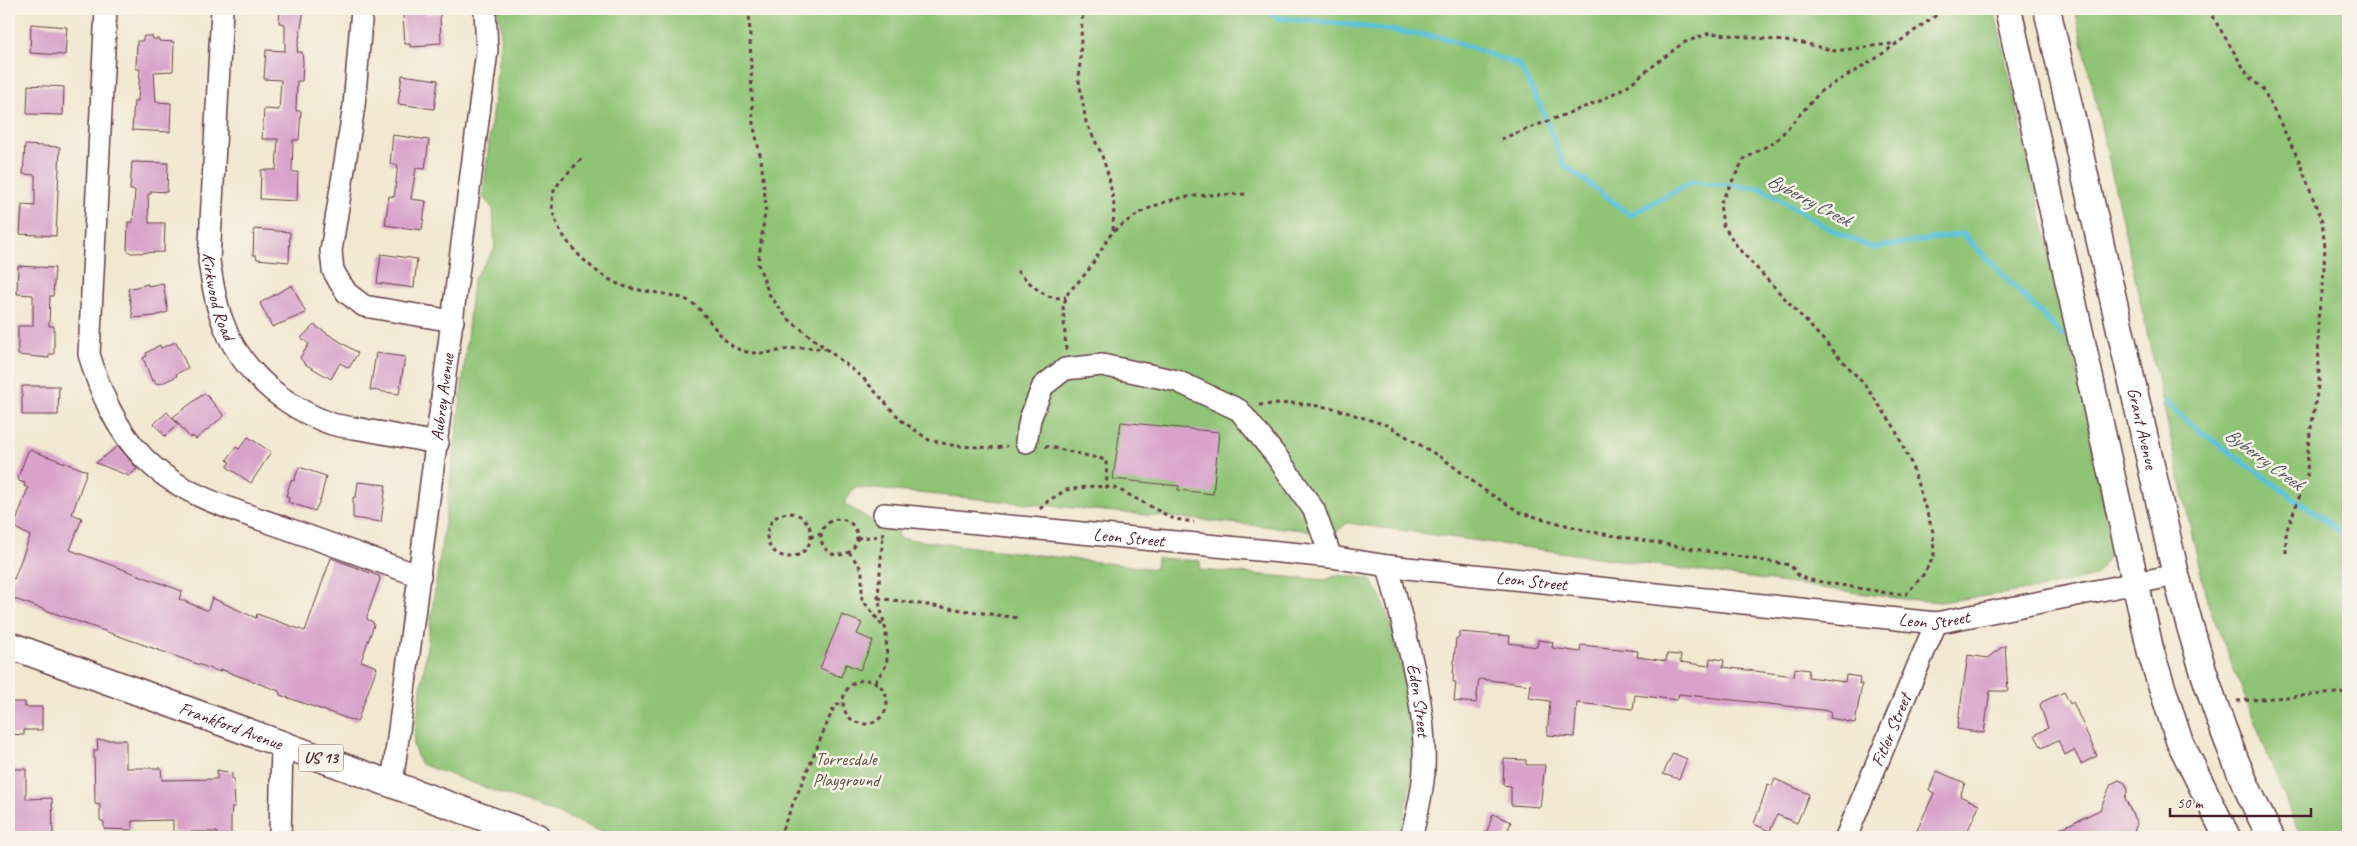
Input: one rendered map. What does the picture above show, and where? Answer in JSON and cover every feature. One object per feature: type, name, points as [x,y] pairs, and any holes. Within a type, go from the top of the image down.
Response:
[{"type":"main road","points":[[2008,9],[2135,584],[2152,653],[2179,740],[2227,837]]},
{"type":"main road","name":"Grant Avenue","points":[[2047,9],[2176,575],[2192,636],[2229,748],[2251,800],[2271,837]]},
{"type":"main road","name":"Frankford Avenue","points":[[9,645],[537,837]]},
{"type":"street","points":[[106,9],[89,354],[98,386],[115,421],[143,457],[163,474],[191,491],[242,512],[420,576]]},
{"type":"street","name":"Kirkwood Road","points":[[222,9],[209,260],[214,296],[232,344],[251,370],[276,394],[305,412],[334,424],[438,443]]},
{"type":"street","points":[[362,9],[354,106],[331,252],[333,270],[347,293],[364,306],[453,320]]},
{"type":"street","name":"Aubrey Avenue","points":[[392,784],[438,443],[487,51],[485,9]]},
{"type":"street","points":[[1026,442],[1030,419],[1043,386],[1065,368],[1102,365],[1177,381],[1239,410],[1277,458],[1314,510],[1330,557]]},
{"type":"street","name":"Leon Street","points":[[884,514],[1330,557],[1388,566],[1936,623],[2176,575]]},
{"type":"street","name":"Eden Street","points":[[1388,566],[1417,680],[1424,727],[1424,771],[1411,837]]},
{"type":"street","name":"Fitler Street","points":[[1846,837],[1936,623]]},
{"type":"street","points":[[280,837],[282,744]]},
{"type":"path","points":[[749,9],[753,123],[761,158],[766,206],[758,264],[769,294],[787,318],[862,378],[902,421],[929,440],[956,446],[997,448],[1026,442],[1106,460],[1107,487]]},
{"type":"path","points":[[1085,9],[1082,19],[1079,81],[1086,122],[1101,153],[1109,178],[1114,206],[1113,231]]},
{"type":"path","points":[[1239,410],[1262,405],[1296,403],[1333,408],[1388,426],[1445,460],[1521,513],[1592,532],[1790,565],[1799,576],[1810,580],[1894,594],[1906,594],[1923,575],[1934,556],[1933,532],[1911,463],[1896,432],[1865,385],[1739,249],[1723,225],[1720,204],[1744,159],[1776,141],[1821,91],[1900,42],[1945,9]]},
{"type":"path","points":[[2208,9],[2249,77],[2263,89],[2298,158],[2322,222],[2325,248],[2323,286],[2318,318],[2319,381],[2308,446],[2307,476],[2286,532],[2286,557]]},
{"type":"path","points":[[1501,139],[1600,101],[1627,86],[1683,43],[1710,33],[1804,43],[1834,51],[1900,42]]},
{"type":"path","points":[[580,159],[554,191],[552,211],[562,236],[610,282],[627,288],[658,293],[690,302],[736,349],[760,355],[799,348],[825,348]]},
{"type":"path","points":[[1065,368],[1066,336],[1063,306],[1067,297],[1088,271],[1113,231],[1133,215],[1156,204],[1195,195],[1249,194]]},
{"type":"path","points":[[1017,270],[1041,293],[1056,299],[1067,297]]},
{"type":"path","points":[[1026,529],[1039,509],[1048,501],[1066,490],[1094,486],[1116,488],[1174,519],[1195,522]]},
{"type":"path","points":[[789,513],[802,518],[810,530],[810,537],[805,550],[792,556],[785,556],[772,549],[767,536],[770,522],[782,514],[789,513]]},
{"type":"path","points":[[875,682],[887,664],[886,631],[878,598],[884,514]]},
{"type":"path","points":[[839,519],[850,523],[857,532],[857,538],[854,548],[850,552],[839,556],[828,551],[821,541],[821,534],[827,523],[839,519]]},
{"type":"path","points":[[810,537],[821,534]]},
{"type":"path","points":[[857,538],[883,536]]},
{"type":"path","points":[[850,552],[862,570],[862,599],[886,631]]},
{"type":"path","points":[[878,598],[1018,618]]},
{"type":"path","points":[[779,837],[834,707],[843,701],[848,688],[861,680],[875,682],[885,692],[887,699],[884,712],[874,722],[860,723],[848,715],[843,701]]},
{"type":"path","points":[[2233,701],[2348,692]]},
{"type":"green space","name":"Torresdale Playground","points":[[498,9],[1994,9],[2087,417],[2113,550],[2095,576],[2037,589],[1940,602],[1903,599],[1347,523],[1335,533],[854,487],[844,504],[871,520],[897,532],[898,538],[1156,569],[1157,558],[1200,561],[1200,570],[1326,580],[1336,575],[1369,578],[1380,594],[1391,626],[1412,710],[1412,775],[1400,837],[615,837],[556,813],[423,765],[420,763],[413,745],[460,406],[473,280],[495,248],[493,209],[483,197],[501,33]]},
{"type":"green space","points":[[2075,9],[2348,9],[2348,837],[2302,837],[2297,829],[2207,601]]},
{"type":"building","points":[[280,9],[304,9],[297,52],[302,52],[303,62],[302,81],[297,81],[296,111],[301,111],[299,140],[293,140],[292,172],[298,172],[297,201],[260,199],[261,170],[276,170],[278,139],[262,139],[264,109],[279,110],[281,80],[264,79],[266,50],[285,51],[285,24],[279,23]]},
{"type":"building","points":[[425,12],[425,14],[440,13],[441,43],[410,47],[410,44],[405,44],[403,15]]},
{"type":"building","points":[[31,24],[67,27],[65,55],[30,53]]},
{"type":"building","points":[[144,36],[152,36],[153,39],[159,39],[159,41],[174,42],[173,71],[154,72],[156,102],[171,103],[170,132],[132,130],[134,101],[138,101],[140,69],[136,69],[137,41],[142,41]]},
{"type":"building","points":[[402,75],[438,80],[434,109],[398,104]]},
{"type":"building","points":[[28,85],[64,87],[63,115],[27,114]]},
{"type":"building","points":[[393,135],[429,140],[425,169],[416,168],[411,199],[426,201],[422,230],[385,225],[389,196],[394,197],[398,165],[390,164]]},
{"type":"building","points":[[25,145],[60,147],[56,236],[20,234],[22,205],[35,206],[35,175],[23,174]]},
{"type":"building","points":[[132,162],[168,163],[167,192],[151,191],[151,194],[148,194],[149,223],[165,223],[164,252],[131,253],[127,250],[128,222],[133,222],[135,190],[130,190]]},
{"type":"building","points":[[254,229],[290,232],[289,262],[257,259],[256,255],[253,255]]},
{"type":"building","points":[[381,254],[417,259],[414,288],[377,283]]},
{"type":"building","points":[[18,266],[55,268],[53,296],[50,296],[49,326],[54,326],[54,354],[49,354],[49,358],[18,355],[18,326],[33,326],[33,295],[17,294]]},
{"type":"building","points":[[163,283],[168,312],[154,316],[133,318],[128,289],[148,284],[148,286]]},
{"type":"building","points":[[292,285],[306,313],[272,327],[260,303]]},
{"type":"building","points":[[314,325],[358,353],[349,368],[340,363],[331,379],[305,364],[300,358],[309,344],[301,338]]},
{"type":"building","points":[[176,342],[188,368],[176,374],[177,376],[156,384],[154,380],[152,381],[143,358],[147,356],[146,353],[160,345],[161,348]]},
{"type":"building","points":[[376,353],[405,357],[399,394],[370,390]]},
{"type":"building","points":[[22,386],[59,386],[58,415],[22,415]]},
{"type":"building","points":[[205,393],[224,416],[196,439],[193,436],[190,438],[173,417]]},
{"type":"building","points":[[167,412],[178,424],[165,436],[154,424]]},
{"type":"building","points":[[1121,422],[1219,432],[1213,494],[1178,490],[1179,486],[1113,479]]},
{"type":"building","points":[[248,437],[271,452],[251,483],[227,467],[230,462],[227,460],[236,447],[239,449]]},
{"type":"building","points":[[118,446],[137,469],[129,476],[96,463]]},
{"type":"building","points":[[30,450],[87,471],[72,514],[82,518],[70,550],[182,591],[179,599],[206,610],[208,610],[212,598],[256,618],[257,614],[305,631],[331,558],[379,576],[380,579],[367,616],[367,619],[373,622],[374,625],[361,661],[377,667],[357,722],[280,695],[279,691],[220,669],[220,672],[9,597],[9,577],[14,579],[30,536],[14,527],[28,488],[24,486],[25,483],[19,481],[18,477]]},
{"type":"building","points":[[299,467],[326,476],[321,498],[315,511],[288,502],[289,497],[286,496],[291,480],[294,481]]},
{"type":"building","points":[[358,482],[386,485],[381,522],[353,518],[353,497],[356,497]]},
{"type":"building","points":[[842,615],[862,623],[857,634],[873,641],[860,670],[846,664],[841,677],[820,668]]},
{"type":"building","points":[[1459,632],[1510,636],[1509,643],[1537,647],[1538,640],[1553,642],[1552,648],[1580,652],[1581,645],[1638,651],[1637,657],[1666,661],[1667,654],[1681,655],[1680,662],[1709,666],[1710,658],[1724,660],[1723,667],[1794,676],[1795,668],[1809,670],[1808,677],[1845,682],[1846,675],[1860,677],[1859,684],[1862,684],[1855,723],[1830,718],[1831,711],[1679,694],[1677,700],[1635,695],[1633,709],[1577,703],[1574,737],[1547,735],[1550,701],[1529,698],[1531,685],[1479,679],[1476,703],[1454,701],[1456,682],[1453,682],[1454,660],[1456,638],[1459,638]]},
{"type":"building","points":[[2005,645],[2008,691],[1990,691],[1984,733],[1957,729],[1968,655],[1987,658]]},
{"type":"building","points":[[2064,692],[2070,704],[2073,702],[2097,756],[2081,764],[2074,750],[2065,755],[2058,740],[2042,748],[2035,735],[2048,728],[2040,705],[2042,702]]},
{"type":"building","points":[[9,702],[25,702],[25,707],[42,707],[42,730],[24,730],[24,735],[9,734]]},
{"type":"building","points":[[97,740],[126,740],[126,768],[161,768],[162,780],[217,779],[217,770],[232,773],[235,807],[232,807],[231,835],[217,835],[217,832],[173,832],[173,820],[132,821],[132,830],[104,829],[104,822],[100,820],[100,805],[95,804],[94,750],[98,750]]},
{"type":"building","points":[[1673,753],[1687,759],[1679,779],[1663,774]]},
{"type":"building","points":[[1504,759],[1526,760],[1526,765],[1545,765],[1540,807],[1511,805],[1511,786],[1503,785]]},
{"type":"building","points":[[9,769],[26,769],[26,799],[52,798],[53,837],[9,837]]},
{"type":"building","points":[[1937,771],[1965,783],[1960,796],[1979,805],[1965,837],[1914,837],[1934,793],[1929,790]]},
{"type":"building","points":[[1775,779],[1809,794],[1797,823],[1777,815],[1770,831],[1754,824],[1768,784],[1772,786]]},
{"type":"building","points":[[2119,780],[2125,783],[2128,789],[2125,798],[2137,824],[2132,837],[2042,837],[2100,810],[2111,784]]},
{"type":"building","points":[[1493,814],[1511,822],[1505,837],[1485,837]]},
{"type":"waterway","name":"Byberry Creek","points":[[1266,9],[1277,18],[1344,24],[1444,38],[1519,65],[1540,105],[1564,165],[1631,215],[1691,182],[1761,188],[1826,227],[1872,248],[1963,234],[2062,335]]},
{"type":"waterway","name":"Byberry Creek","points":[[2165,402],[2189,423],[2348,537]]}]
